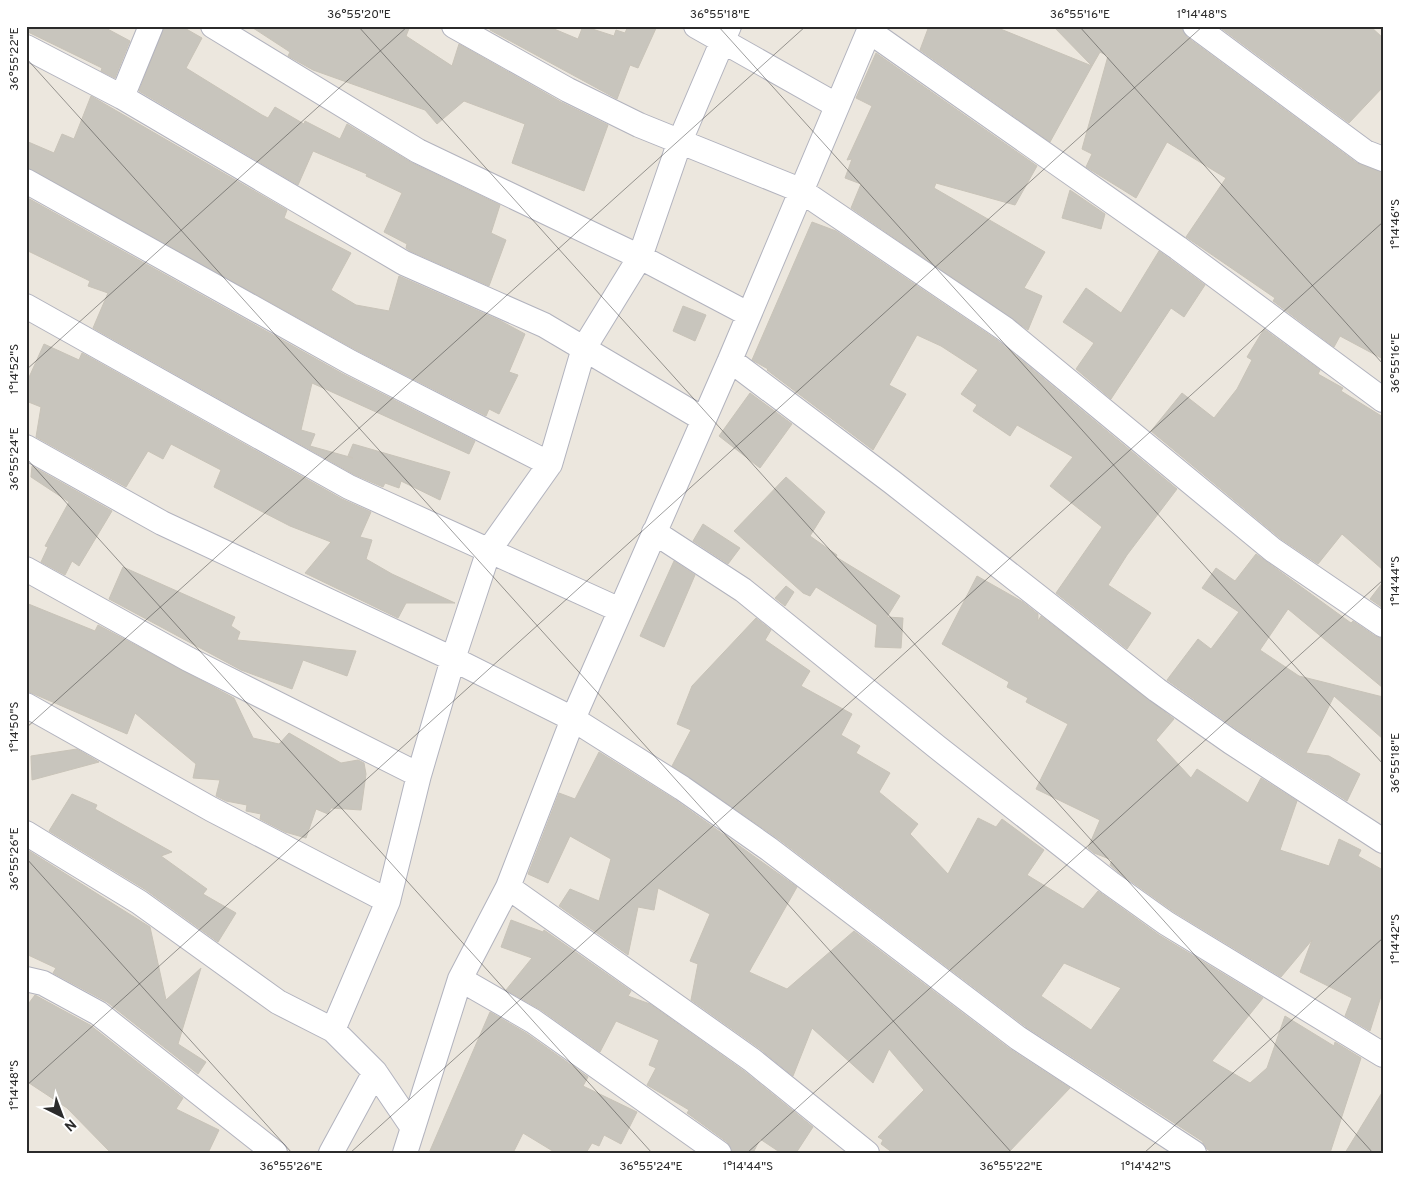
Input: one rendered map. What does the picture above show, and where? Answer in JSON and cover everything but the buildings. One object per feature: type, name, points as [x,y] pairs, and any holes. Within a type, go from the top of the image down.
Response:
[{"type":"street","points":[[122,97],[151,26]]},
{"type":"street","points":[[213,26],[418,151],[640,257],[748,314]]},
{"type":"street","points":[[454,26],[568,90],[640,125],[800,190],[1005,329],[1273,550],[1383,624]]},
{"type":"street","points":[[696,26],[726,33],[836,105]]},
{"type":"street","points":[[1195,26],[1366,152],[1383,159]]},
{"type":"street","points":[[404,1153],[460,979],[508,887],[573,719],[730,360],[800,190],[870,28],[1178,248],[1383,400]]},
{"type":"street","points":[[333,1030],[388,901],[419,775],[453,659],[489,550],[550,464],[584,348],[640,257],[680,141],[726,33]]},
{"type":"street","points":[[26,47],[122,97],[404,263],[524,315],[584,348],[703,420]]},
{"type":"street","points":[[26,182],[350,362],[550,464]]},
{"type":"street","points":[[26,306],[349,487],[620,610]]},
{"type":"street","points":[[730,360],[892,482],[1157,690],[1231,742],[1383,841]]},
{"type":"street","points":[[26,447],[162,523],[453,659],[573,719],[682,788],[768,849],[1018,1038],[1194,1153]]},
{"type":"street","points":[[654,532],[743,590],[937,747],[1110,883],[1166,923],[1383,1055]]},
{"type":"street","points":[[26,569],[188,659],[419,775]]},
{"type":"street","points":[[26,705],[211,809],[388,901]]},
{"type":"street","points":[[26,833],[139,902],[278,1002],[333,1030],[374,1072],[412,1128]]},
{"type":"street","points":[[508,887],[729,1043],[867,1153]]},
{"type":"street","points":[[26,979],[43,983],[98,1013],[275,1153]]},
{"type":"street","points":[[460,979],[533,1021],[719,1153]]},
{"type":"street","points":[[331,1153],[374,1072]]}]
